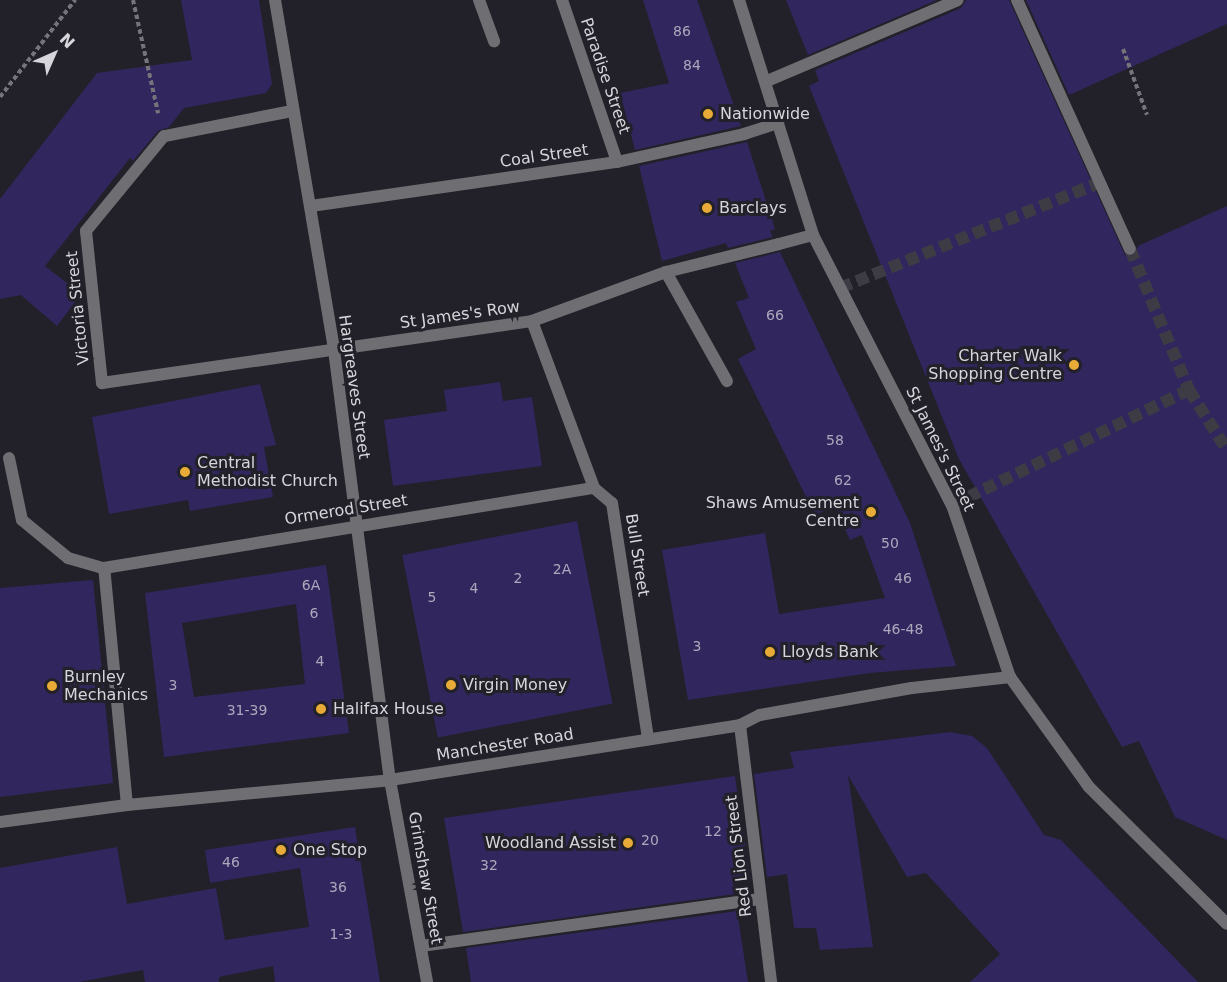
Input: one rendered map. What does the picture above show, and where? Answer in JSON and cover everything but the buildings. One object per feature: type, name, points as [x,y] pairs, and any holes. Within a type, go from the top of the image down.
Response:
[{"type":"street","name":"Hargreaves Street","points":[[275,0],[334,350],[390,780]]},
{"type":"street","points":[[479,0],[494,41]]},
{"type":"street","name":"Paradise Street","points":[[562,0],[617,162]]},
{"type":"street","name":"St James's Street","points":[[739,0],[767,81],[813,235],[952,505],[1010,677],[1089,787],[1227,924]]},
{"type":"street","points":[[767,81],[958,0]]},
{"type":"street","points":[[1017,0],[1130,249]]},
{"type":"street","points":[[164,136],[292,111]]},
{"type":"street","name":"Coal Street","points":[[310,206],[617,162],[744,134],[778,123]]},
{"type":"street","name":"Victoria Street","points":[[102,383],[86,231],[164,136]]},
{"type":"street","name":"St James's Row","points":[[102,383],[532,321],[666,272],[813,235]]},
{"type":"street","points":[[666,272],[727,381]]},
{"type":"street","name":"Bull Street","points":[[532,321],[594,488],[612,502],[648,739]]},
{"type":"street","points":[[9,458],[22,520],[68,558],[104,567],[127,805]]},
{"type":"street","name":"Ormerod Street","points":[[104,567],[594,488]]},
{"type":"street","name":"Manchester Road","points":[[0,822],[127,805],[390,780],[741,725],[760,715],[912,688],[1010,677]]},
{"type":"street","name":"Red Lion Street","points":[[741,725],[771,982]]},
{"type":"street","name":"Grimshaw Street","points":[[390,780],[427,982]]},
{"type":"street","points":[[421,946],[760,899]]},
{"type":"path","points":[[0,97],[75,0]]},
{"type":"path","points":[[133,0],[164,136]]},
{"type":"path","points":[[1123,49],[1147,115]]},
{"type":"tunnel","points":[[840,288],[1101,182]]},
{"type":"tunnel","points":[[1130,249],[1189,390],[1227,450]]},
{"type":"tunnel","points":[[952,505],[1189,390]]},
{"type":"place","name":"Nationwide","points":[[708,114]]},
{"type":"place","name":"Barclays","points":[[707,208]]},
{"type":"place","name":"Charter Walk Shopping Centre","points":[[1074,365]]},
{"type":"place","name":"Central Methodist Church","points":[[185,472]]},
{"type":"place","name":"Shaws Amusement Centre","points":[[871,512]]},
{"type":"place","name":"Lloyds Bank","points":[[770,652]]},
{"type":"place","name":"Virgin Money","points":[[451,685]]},
{"type":"place","name":"Burnley Mechanics","points":[[52,686]]},
{"type":"place","name":"Halifax House","points":[[321,709]]},
{"type":"place","name":"Woodland Assist","points":[[628,843]]},
{"type":"place","name":"One Stop","points":[[281,850]]}]
